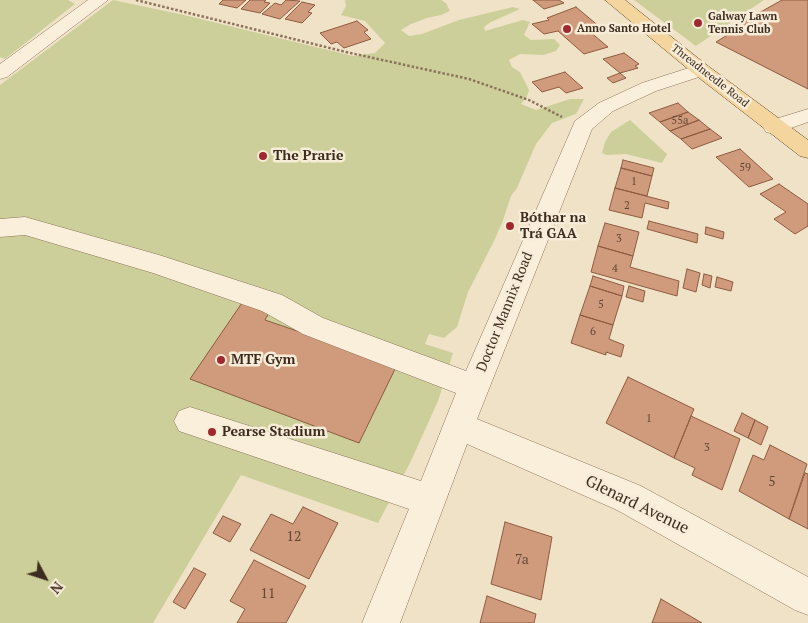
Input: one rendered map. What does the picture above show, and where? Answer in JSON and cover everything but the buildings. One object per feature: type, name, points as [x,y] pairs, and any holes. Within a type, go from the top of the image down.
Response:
[{"type":"main road","name":"Threadneedle Road","points":[[614,0],[774,127],[808,151]]},
{"type":"street","points":[[0,73],[99,0]]},
{"type":"street","name":"Doctor Mannix Road","points":[[381,623],[474,387],[583,126],[606,107],[649,87],[701,70]]},
{"type":"street","points":[[774,127],[808,116]]},
{"type":"street","points":[[0,228],[25,226],[159,265],[272,303],[313,326],[474,387]]},
{"type":"street","points":[[190,421],[430,500]]},
{"type":"street","name":"Glenard Avenue","points":[[459,426],[629,498],[808,597]]},
{"type":"path","points":[[136,0],[346,52],[469,79],[529,100],[564,118]]},
{"type":"green space","points":[[0,0],[68,0],[75,4],[5,59],[0,57]]},
{"type":"green space","points":[[113,0],[184,15],[353,56],[375,53],[385,43],[365,21],[341,15],[346,6],[345,0],[441,0],[446,3],[450,11],[411,24],[401,30],[409,36],[422,34],[459,20],[513,7],[520,9],[491,22],[484,27],[485,31],[523,20],[530,22],[524,35],[531,40],[554,39],[560,45],[556,51],[543,55],[520,54],[509,60],[512,67],[520,72],[529,90],[521,104],[536,110],[570,99],[584,99],[576,114],[552,123],[536,144],[517,188],[511,196],[494,241],[468,292],[457,327],[444,338],[429,334],[425,344],[453,353],[438,401],[410,463],[378,523],[241,475],[153,623],[0,623],[0,85]]},
{"type":"green space","name":"Galway Lawn Tennis Club","points":[[634,0],[764,0],[696,46]]},
{"type":"green space","points":[[630,120],[667,154],[662,163],[626,154],[607,155],[602,153],[605,142],[611,132]]},
{"type":"place","name":"Galway Lawn Tennis Club","points":[[698,23]]},
{"type":"place","name":"Anno Santo Hotel","points":[[567,29]]},
{"type":"place","name":"The Prarie","points":[[263,156]]},
{"type":"place","name":"Bóthar na Trá GAA","points":[[510,226]]},
{"type":"place","name":"MTF Gym","points":[[221,360]]},
{"type":"place","name":"Pearse Stadium","points":[[212,432]]}]
